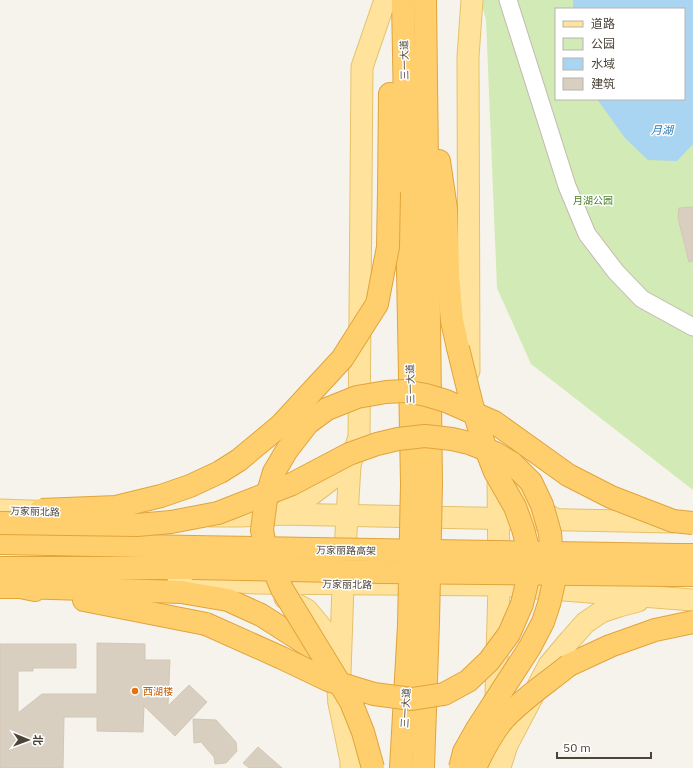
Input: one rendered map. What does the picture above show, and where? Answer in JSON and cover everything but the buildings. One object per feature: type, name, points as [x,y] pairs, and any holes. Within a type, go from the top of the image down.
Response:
[{"type":"highway","name":"三一大道","points":[[423,768],[419,623],[426,65],[425,0]]},
{"type":"highway","name":"三一大道","points":[[397,2],[421,483]]},
{"type":"highway","points":[[0,511],[116,507],[161,496],[190,486],[220,472],[245,455],[281,425],[342,359],[377,304],[388,247],[390,50],[397,2]]},
{"type":"highway","points":[[10,587],[206,624],[328,680],[374,694],[412,699],[444,694],[468,681],[489,661],[509,634],[522,604],[530,570],[528,548],[515,507],[495,472],[484,444],[472,405],[452,321],[448,276],[446,209],[426,65]]},
{"type":"highway","points":[[373,768],[363,732],[351,702],[282,589],[266,551],[262,530],[266,499],[274,472],[287,450],[308,423],[327,409],[357,397],[386,392],[404,392],[426,395],[446,401],[494,422],[568,475],[611,497],[674,521],[693,522]]},
{"type":"highway","points":[[0,523],[137,525],[171,522],[218,513],[292,484],[349,454],[377,444],[398,439],[425,436],[452,439],[470,443],[495,453],[512,463],[531,482],[542,505],[550,533],[554,582],[543,622],[530,647],[477,729],[464,752],[460,768]]},
{"type":"highway","name":"万家丽路高架","points":[[0,543],[693,555]]},
{"type":"highway","points":[[0,568],[192,568],[382,572],[693,575]]},
{"type":"highway","points":[[10,587],[181,592],[228,600],[262,615],[322,654]]},
{"type":"highway","points":[[475,768],[488,743],[503,721],[524,701],[569,665],[610,646],[655,630],[693,622]]},
{"type":"highway","name":"三一大道","points":[[402,768],[419,623]]},
{"type":"main road","points":[[472,0],[468,57],[468,349],[470,394],[484,449],[498,474],[513,493],[556,520]]},
{"type":"main road","points":[[339,703],[343,584],[350,465],[359,437],[362,67],[397,2]]},
{"type":"main road","points":[[280,514],[308,497],[350,465]]},
{"type":"main road","points":[[494,768],[499,585],[498,474]]},
{"type":"main road","name":"万家丽北路","points":[[0,511],[125,515],[241,516],[280,514],[693,522]]},
{"type":"main road","name":"万家丽北路","points":[[0,576],[132,575],[256,583],[499,585],[687,600]]},
{"type":"main road","points":[[256,583],[307,610],[326,633],[335,653],[339,703],[351,761],[351,768]]},
{"type":"main road","points":[[500,768],[507,745],[549,666],[585,623],[601,612],[618,606],[636,602],[687,600]]},
{"type":"street","points":[[508,0],[566,186],[587,234],[616,272],[642,299],[693,328]]},
{"type":"green space","name":"月湖公园","points":[[480,0],[693,0],[693,490],[531,364],[497,288],[486,19]]},
{"type":"water","name":"月湖","points":[[573,0],[693,0],[693,144],[677,161],[648,160],[625,138],[598,100],[685,100],[685,8],[573,8]]},
{"type":"place","name":"西湖楼","points":[[135,691]]}]
